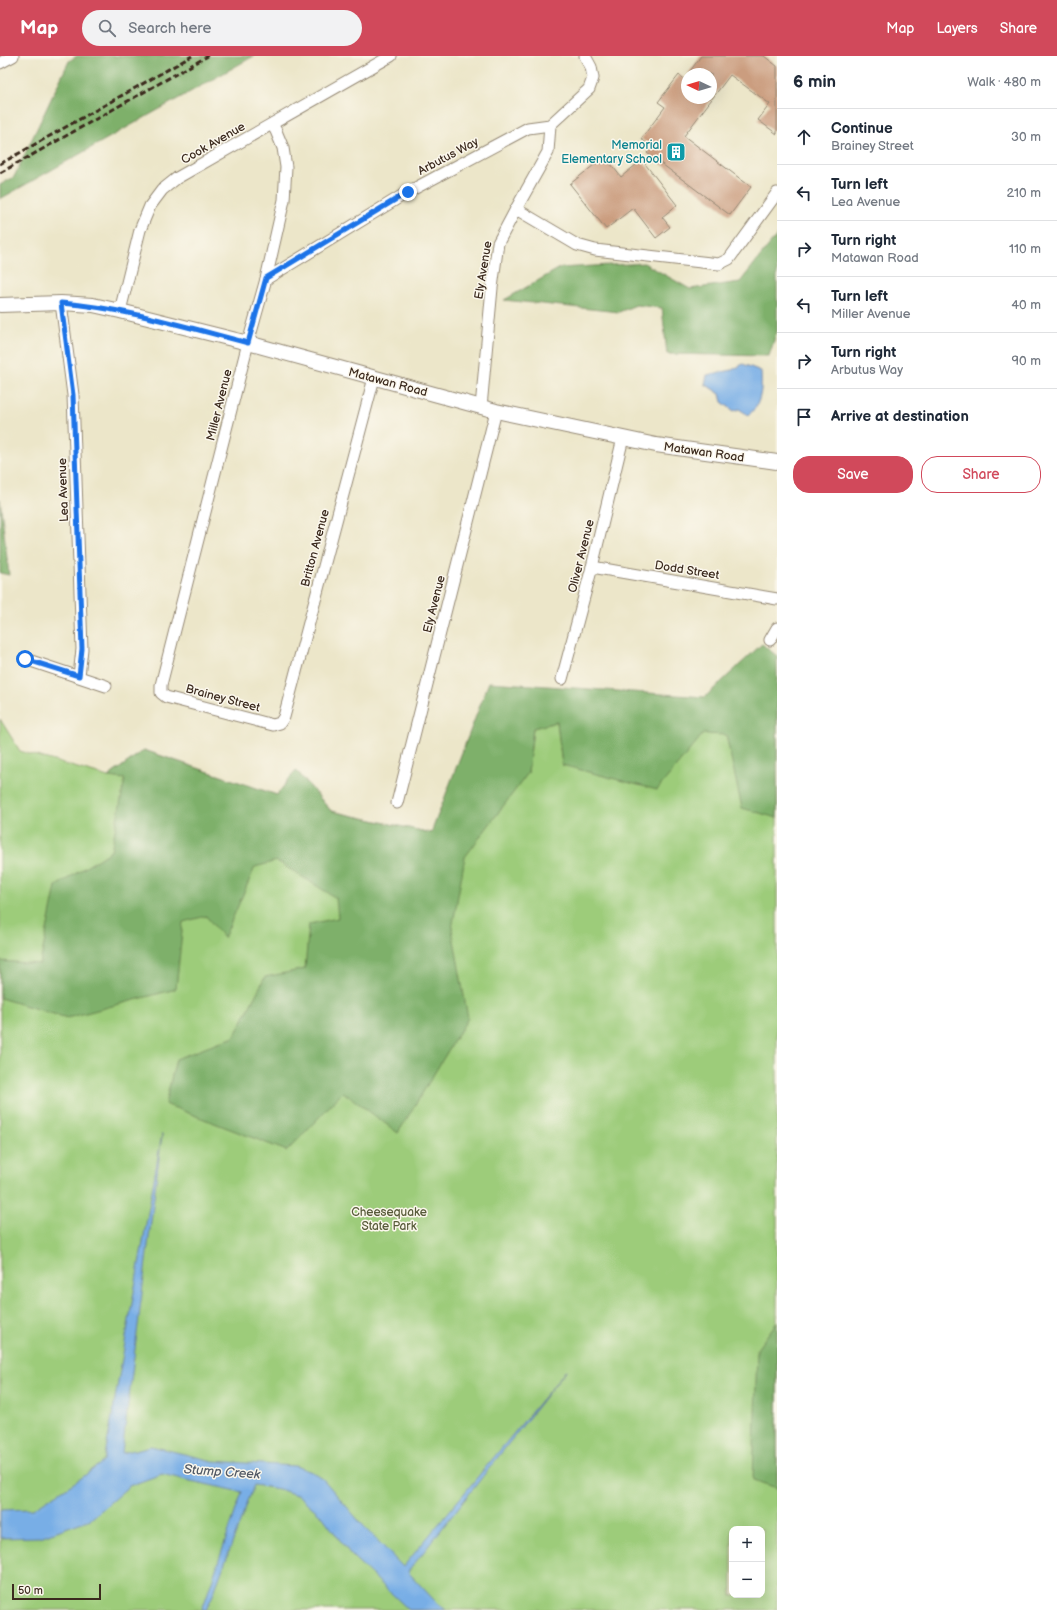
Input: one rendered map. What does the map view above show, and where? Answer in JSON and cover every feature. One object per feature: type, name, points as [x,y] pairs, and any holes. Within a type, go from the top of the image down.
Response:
[{"type":"main road","name":"Matawan Road","points":[[0,305],[61,303],[93,305],[248,343],[496,411],[656,445],[777,462]]},
{"type":"street","points":[[0,63],[13,56]]},
{"type":"street","name":"Cook Avenue","points":[[120,311],[140,230],[150,206],[162,190],[177,178],[391,56]]},
{"type":"street","points":[[550,125],[589,89],[593,78],[591,67],[585,56]]},
{"type":"street","name":"Miller Avenue","points":[[161,693],[161,685],[266,278],[284,200],[286,167],[283,148],[272,124]]},
{"type":"street","name":"Ely Avenue","points":[[481,407],[492,288],[498,243],[548,152],[550,125]]},
{"type":"street","name":"Arbutus Way","points":[[266,278],[408,192],[528,128],[550,125]]},
{"type":"street","points":[[516,209],[577,245],[595,250],[718,264],[729,259],[777,193]]},
{"type":"street","name":"Lea Avenue","points":[[61,303],[73,395],[82,649],[79,676]]},
{"type":"street","name":"Britton Avenue","points":[[280,724],[286,710],[374,378]]},
{"type":"street","name":"Ely Avenue","points":[[397,803],[496,411]]},
{"type":"street","name":"Oliver Avenue","points":[[562,679],[592,567],[623,438]]},
{"type":"street","name":"Dodd Street","points":[[592,567],[777,599]]},
{"type":"street","points":[[770,640],[777,628]]},
{"type":"street","points":[[25,659],[106,686]]},
{"type":"street","name":"Brainey Street","points":[[161,693],[166,697],[273,725],[280,724]]},
{"type":"green space","points":[[77,56],[254,56],[0,199],[0,185],[14,177],[69,61]]},
{"type":"green space","points":[[777,235],[777,331],[769,356],[667,354],[662,308],[636,305],[619,312],[504,300],[560,268],[644,263],[690,289],[740,282]]},
{"type":"green space","points":[[0,499],[9,575],[0,573]]},
{"type":"green space","points":[[762,644],[777,656],[777,818],[742,808],[726,735],[703,734],[657,790],[562,765],[557,722],[533,728],[528,773],[465,857],[452,929],[468,1018],[398,1133],[343,1092],[287,1151],[165,1104],[176,1059],[234,1037],[265,977],[305,969],[309,924],[338,918],[336,898],[277,861],[255,867],[224,938],[206,916],[183,922],[176,989],[67,1018],[0,998],[0,961],[40,964],[56,886],[111,851],[125,779],[108,777],[144,750],[277,795],[296,770],[331,811],[431,833],[489,682],[705,697]]},
{"type":"green space","name":"Cheesequake State Park","points":[[777,702],[777,1610],[0,1610],[0,719],[20,751],[108,777],[144,750],[277,795],[296,770],[331,811],[431,833],[528,773],[533,728],[557,721],[562,765]]},
{"type":"green space","points":[[777,1322],[777,1488],[753,1480],[757,1349]]},
{"type":"water","points":[[743,364],[761,371],[759,401],[753,411],[748,415],[739,409],[734,411],[722,402],[720,394],[705,384],[707,375],[732,370]]},
{"type":"water","name":"Stump Creek","points":[[162,1134],[122,1453],[151,1446],[213,1461],[295,1466],[312,1472],[323,1479],[359,1521],[403,1567],[567,1369],[408,1572],[435,1601],[446,1610],[409,1610],[351,1555],[322,1516],[299,1496],[279,1489],[254,1485],[206,1610],[202,1610],[242,1492],[162,1474],[129,1486],[91,1519],[40,1537],[0,1538],[0,1510],[33,1509],[80,1479],[104,1461]]},
{"type":"building","points":[[701,56],[764,56],[777,66],[777,134],[758,120],[770,104],[730,75],[717,92],[717,68],[692,68]]},
{"type":"building","points":[[679,75],[681,76],[681,104],[708,104],[684,136],[751,187],[730,215],[647,153],[652,147],[641,139],[665,107],[658,102]]},
{"type":"building","points":[[607,159],[621,177],[642,160],[677,205],[662,217],[670,227],[656,238],[633,208],[606,229],[570,184],[599,161],[601,164]]},
{"type":"railway","points":[[0,164],[192,56]]},
{"type":"railway","points":[[0,173],[208,56]]},
{"type":"place","name":"Memorial Elementary School","points":[[676,152]]},
{"type":"route","points":[[25,659],[79,676],[82,649],[81,601],[73,395],[61,303],[93,305],[248,343],[266,278],[408,192]]}]
